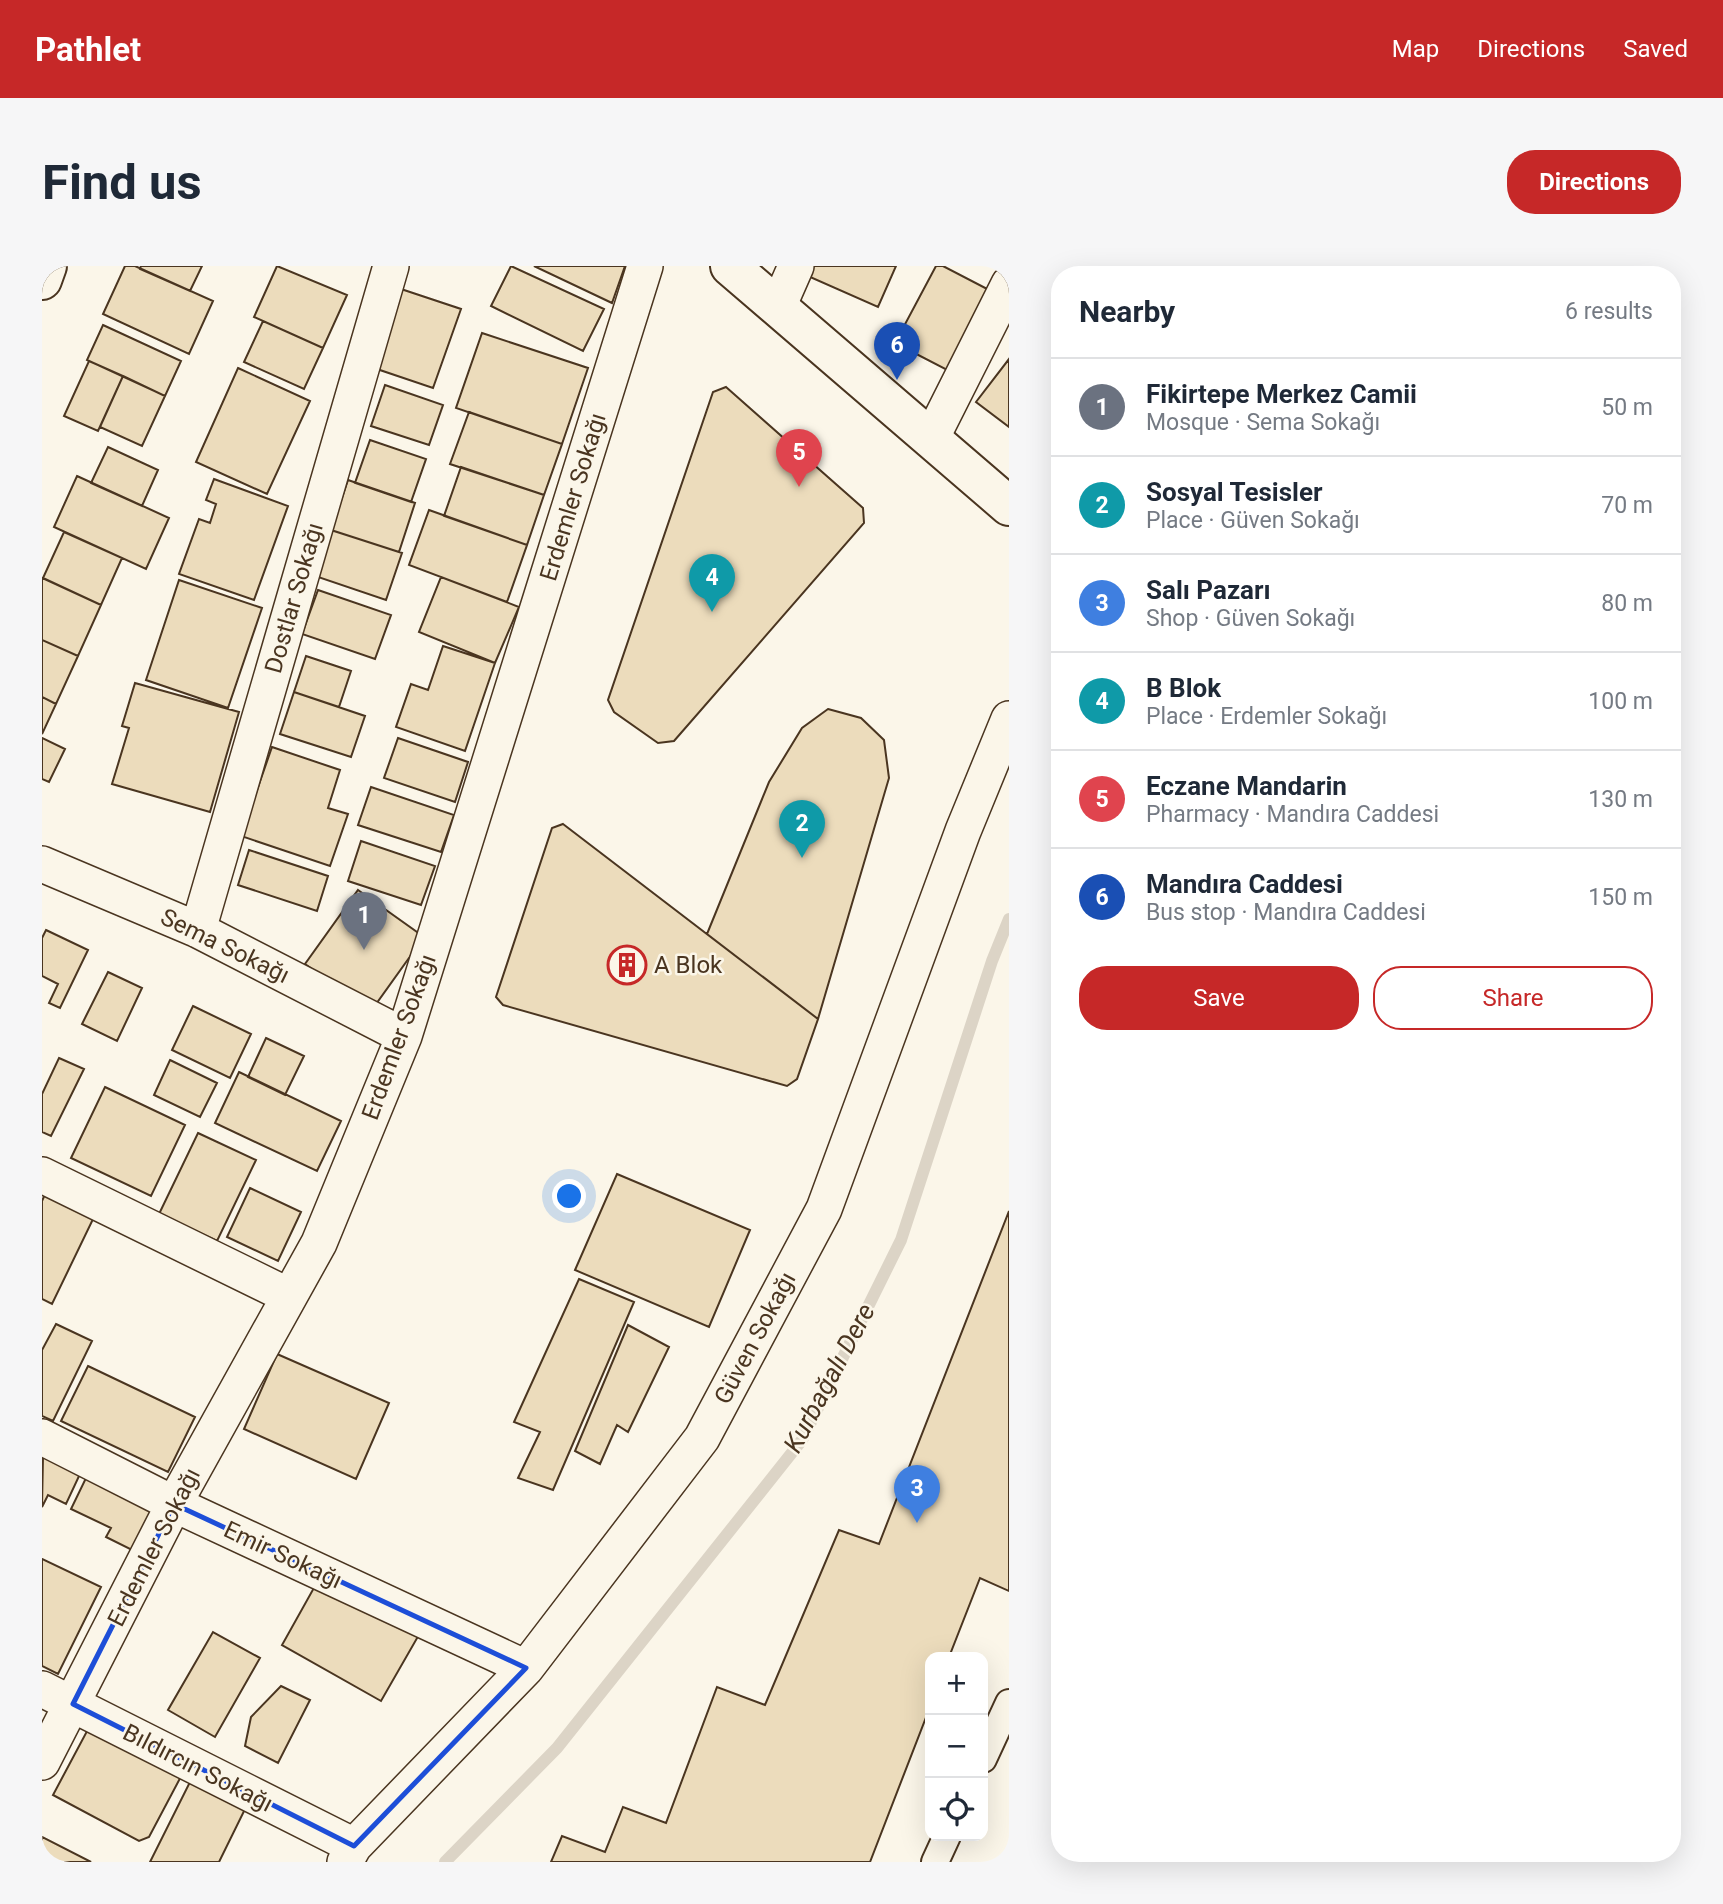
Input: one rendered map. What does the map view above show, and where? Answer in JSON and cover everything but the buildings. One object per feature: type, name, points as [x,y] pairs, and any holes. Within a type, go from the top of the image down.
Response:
[{"type":"main road","points":[[42,281],[47,266]]},
{"type":"main road","points":[[730,266],[1009,506]]},
{"type":"street","name":"Dostlar Sokağı","points":[[198,930],[391,266]]},
{"type":"street","name":"Erdemler Sokağı","points":[[42,1762],[174,1504],[318,1243],[404,1036],[645,266]]},
{"type":"street","points":[[778,306],[796,266]]},
{"type":"street","points":[[931,439],[1009,284]]},
{"type":"street","name":"Güven Sokağı","points":[[349,1854],[526,1668],[702,1438],[824,1209],[962,831],[1009,719]]},
{"type":"street","name":"Sema Sokağı","points":[[42,864],[198,930],[404,1036]]},
{"type":"street","points":[[42,1175],[289,1296]]},
{"type":"street","name":"Emir Sokağı","points":[[42,1437],[174,1504],[526,1668]]},
{"type":"street","name":"Bıldırcın Sokağı","points":[[42,1689],[349,1854]]},
{"type":"street","points":[[988,1748],[1009,1703]]},
{"type":"street","points":[[935,1862],[945,1841]]},
{"type":"highlighted area","points":[[174,1504],[526,1668],[354,1846],[73,1704]]},
{"type":"waterway","name":"Kurbağalı Dere","points":[[445,1862],[557,1748],[802,1440],[901,1240],[992,961],[1009,919]]},
{"type":"place","name":"Mandıra Caddesi","points":[[897,380]]},
{"type":"place","name":"Eczane Mandarin","points":[[799,487]]},
{"type":"place","name":"B Blok","points":[[712,612]]},
{"type":"place","name":"Sosyal Tesisler","points":[[802,858]]},
{"type":"place","name":"Fikirtepe Merkez Camii","points":[[364,950]]},
{"type":"place","name":"A Blok","points":[[627,965]]},
{"type":"place","name":"Salı Pazarı","points":[[917,1523]]}]
